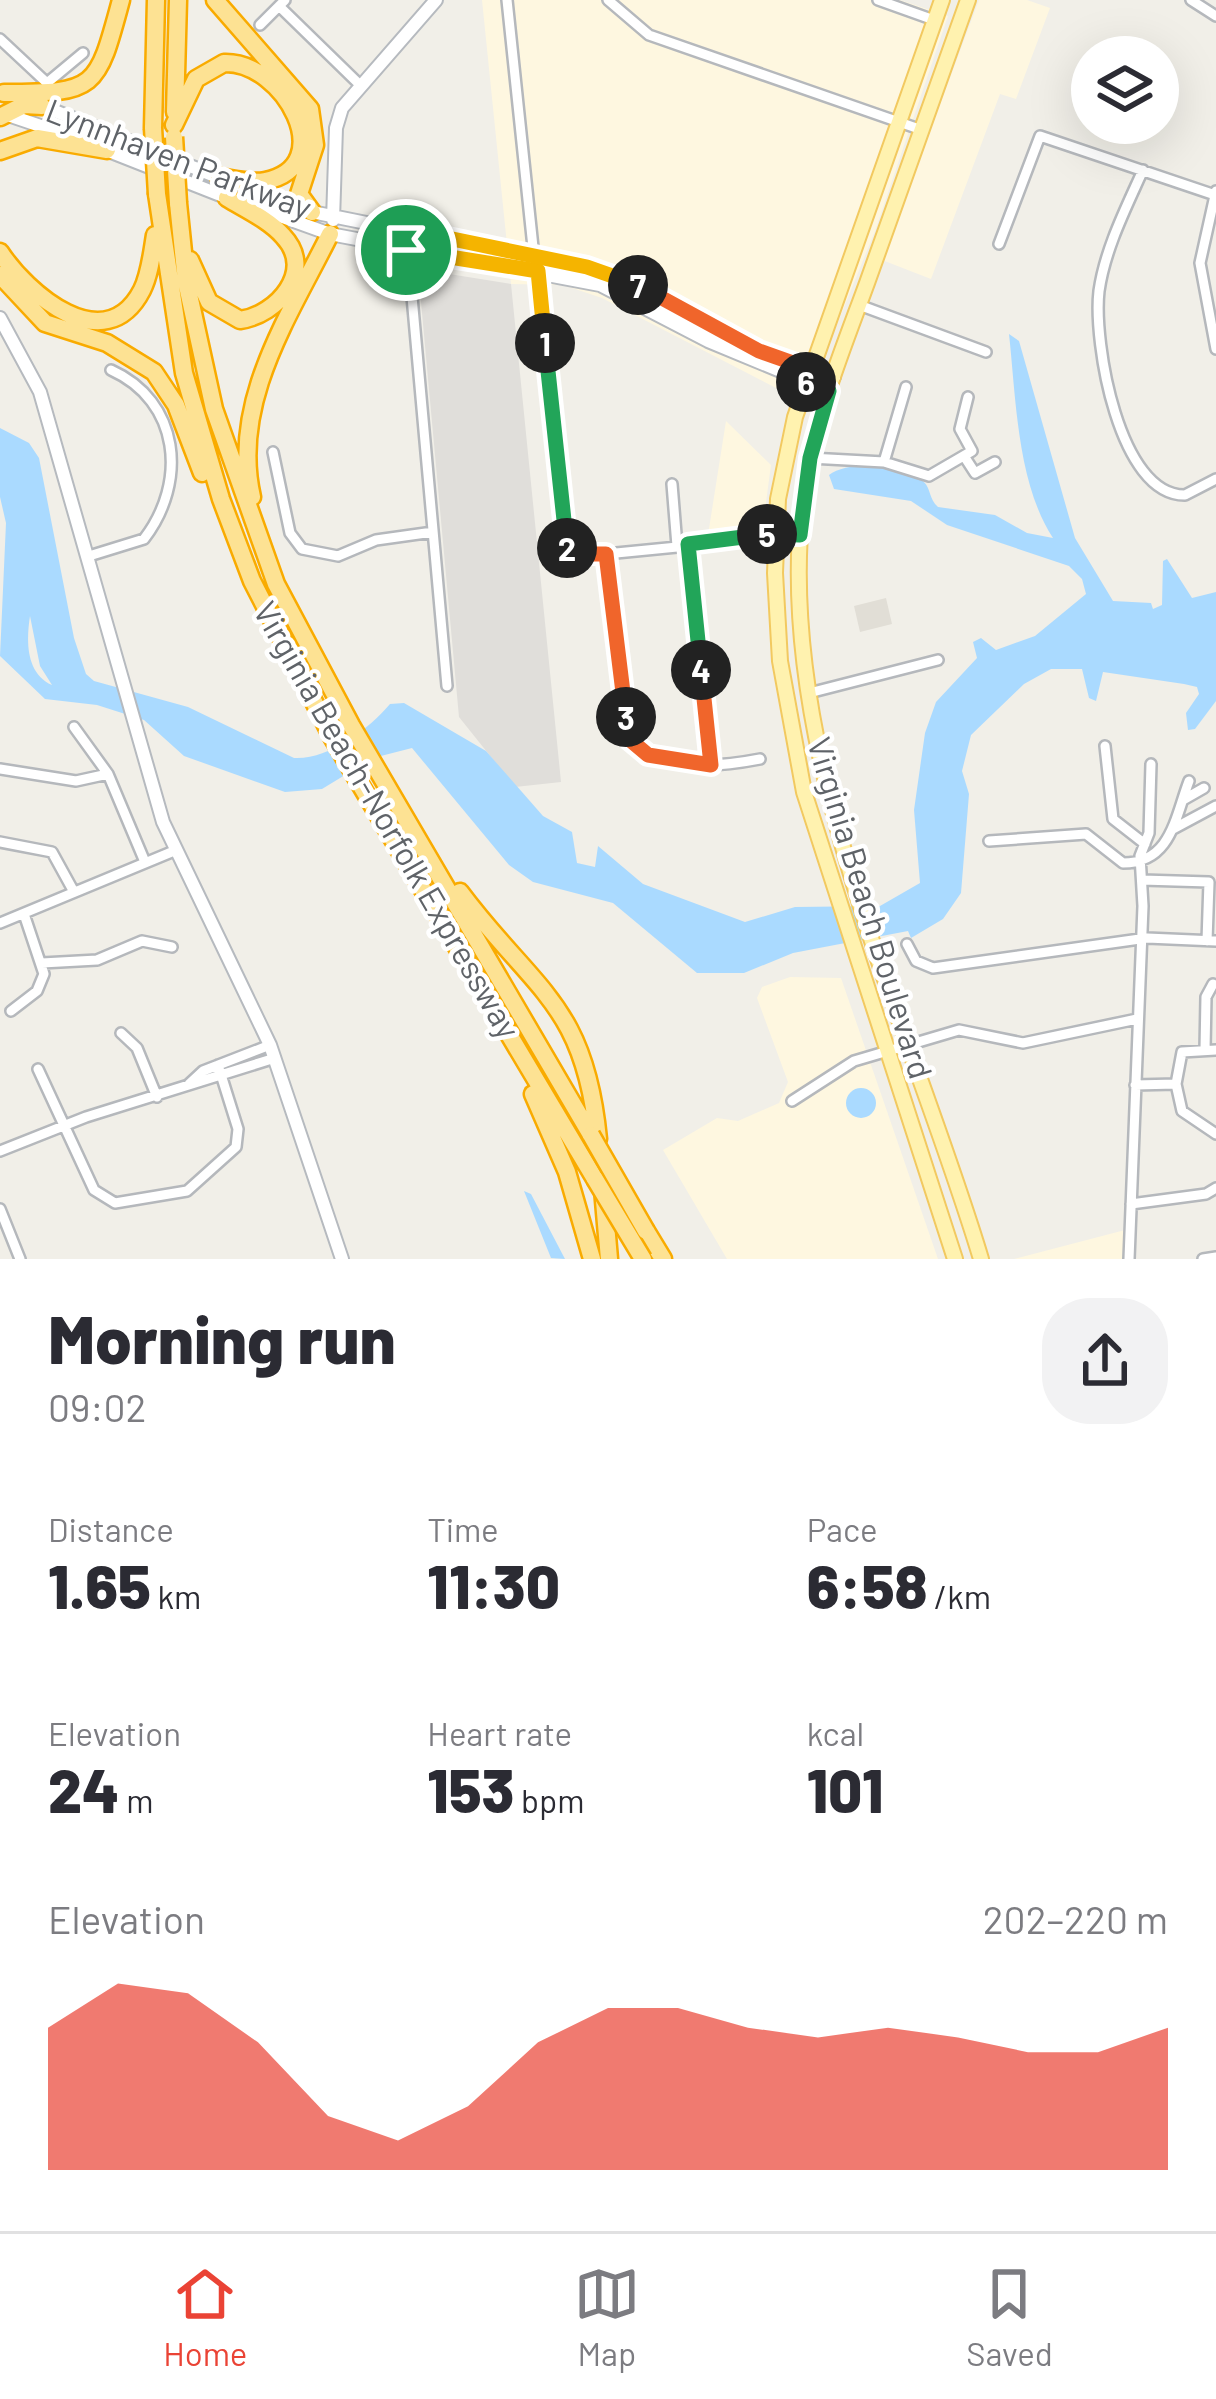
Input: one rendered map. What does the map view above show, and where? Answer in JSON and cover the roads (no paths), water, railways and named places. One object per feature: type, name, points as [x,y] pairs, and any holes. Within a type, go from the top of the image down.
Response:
[{"type":"highway","points":[[2,92],[59,94],[85,85],[102,64],[121,0]]},
{"type":"highway","name":"Virginia Beach-Norfolk Expressway","points":[[155,0],[153,128],[159,217],[184,373],[221,499],[262,603],[332,737],[643,1259]]},
{"type":"highway","name":"Virginia Beach-Norfolk Expressway","points":[[178,0],[174,131],[182,241],[214,409],[266,562],[351,725],[663,1259]]},
{"type":"highway","points":[[215,0],[310,109],[315,145],[299,194],[312,212]]},
{"type":"highway","points":[[174,131],[196,79],[224,63],[258,70],[290,103],[302,140],[284,172],[259,182],[219,177]]},
{"type":"highway","points":[[1,115],[24,105],[42,106]]},
{"type":"highway","points":[[0,151],[38,138],[107,150]]},
{"type":"highway","points":[[182,241],[216,308],[240,320],[278,304],[293,279],[291,248],[279,232],[227,198]]},
{"type":"highway","points":[[0,252],[20,280],[51,306],[77,318],[103,319],[142,290],[159,217]]},
{"type":"highway","points":[[266,562],[248,479],[246,441],[255,394],[332,225]]},
{"type":"highway","points":[[0,275],[44,323],[107,343],[154,372],[176,405],[206,483],[221,499]]},
{"type":"highway","points":[[412,829],[575,1033],[592,1085],[610,1259]]},
{"type":"highway","points":[[508,1032],[567,1172],[592,1259]]},
{"type":"main road","name":"Virginia Beach Boulevard","points":[[941,0],[808,376],[784,462],[775,533],[777,630],[786,707],[811,818],[955,1259]]},
{"type":"main road","name":"Virginia Beach Boulevard","points":[[968,0],[831,384],[810,458],[800,535],[809,693],[824,769],[981,1259]]},
{"type":"main road","points":[[332,225],[336,128],[358,83],[430,2]]},
{"type":"main road","name":"Lynnhaven Parkway","points":[[2,92],[312,212],[332,225],[406,230],[534,254],[629,281],[808,376]]},
{"type":"main road","name":"Lynnhaven Parkway","points":[[1,115],[107,150],[227,198],[406,250],[538,271],[614,289],[708,341],[831,384]]},
{"type":"main road","points":[[0,318],[40,392],[137,738],[174,851],[273,1051],[342,1259]]},
{"type":"street","points":[[507,0],[564,542],[577,554],[606,554],[775,533],[800,535]]},
{"type":"street","points":[[608,0],[649,35],[922,130]]},
{"type":"street","points":[[878,0],[934,20]]},
{"type":"street","points":[[1191,0],[1216,16]]},
{"type":"street","points":[[260,25],[282,3],[358,83]]},
{"type":"street","points":[[0,39],[38,80],[52,83],[83,53]]},
{"type":"street","points":[[999,244],[1036,140],[1045,135],[1215,193],[1200,263],[1216,350]]},
{"type":"street","points":[[1143,170],[1102,276],[1103,353],[1128,450],[1152,485],[1185,495],[1216,479]]},
{"type":"street","points":[[406,230],[447,686]]},
{"type":"street","points":[[859,305],[986,352]]},
{"type":"street","points":[[88,556],[144,539],[165,498],[173,462],[167,426],[154,403],[111,370]]},
{"type":"street","points":[[884,462],[906,388]]},
{"type":"street","points":[[810,458],[884,462],[924,476],[972,451],[960,429],[968,397]]},
{"type":"street","points":[[272,452],[290,533],[302,549],[338,556],[376,540],[433,532]]},
{"type":"street","points":[[964,456],[976,473],[994,462]]},
{"type":"street","points":[[672,484],[711,765]]},
{"type":"street","points":[[606,554],[629,739],[648,755],[711,765],[760,758]]},
{"type":"street","points":[[809,693],[938,660]]},
{"type":"street","points":[[74,727],[108,774],[146,862]]},
{"type":"street","points":[[1105,746],[1113,820],[1145,844]]},
{"type":"street","points":[[1129,1259],[1141,940],[1139,862],[1145,844],[1151,764]]},
{"type":"street","points":[[0,769],[76,781],[108,774]]},
{"type":"street","points":[[988,841],[1086,834],[1118,858],[1139,862],[1162,851],[1189,781]]},
{"type":"street","points":[[1181,801],[1204,788]]},
{"type":"street","points":[[1172,829],[1216,806]]},
{"type":"street","points":[[0,842],[52,852],[74,892]]},
{"type":"street","points":[[0,923],[174,851]]},
{"type":"street","points":[[907,944],[916,962],[933,968],[1141,940],[1212,941],[1213,898],[1205,879],[1142,880]]},
{"type":"street","points":[[11,1011],[41,984],[42,963],[24,914]]},
{"type":"street","points":[[42,963],[97,960],[142,941],[172,947]]},
{"type":"street","points":[[1213,984],[1206,997],[1210,1050],[1182,1052],[1176,1084],[1182,1111],[1216,1134]]},
{"type":"street","points":[[792,1101],[854,1061],[910,1043],[968,1030],[1023,1043],[1137,1019]]},
{"type":"street","points":[[121,1033],[137,1048],[157,1097]]},
{"type":"street","points":[[0,1151],[67,1124],[157,1097],[218,1065],[273,1051]]},
{"type":"street","points":[[188,1084],[222,1078],[273,1051]]},
{"type":"street","points":[[38,1069],[99,1197],[115,1203],[168,1198],[187,1191],[236,1147],[238,1129],[218,1065]]},
{"type":"street","points":[[1135,1085],[1176,1084]]},
{"type":"street","points":[[1131,1204],[1206,1195],[1216,1188]]},
{"type":"street","points":[[0,1209],[20,1259]]},
{"type":"street","points":[[1203,1259],[1216,1257]]},
{"type":"water","points":[[1009,334],[1019,341],[1075,538],[1113,601],[1151,603],[1153,609],[1162,605],[1163,561],[1167,559],[1192,598],[1216,592],[1216,701],[1195,729],[1188,730],[1186,713],[1199,694],[1197,687],[1103,672],[1096,701],[1089,698],[1082,669],[1051,669],[1024,684],[971,735],[962,771],[969,794],[961,893],[943,919],[911,938],[908,931],[793,953],[744,973],[697,973],[613,903],[533,882],[509,865],[412,748],[373,758],[322,789],[285,792],[184,756],[144,720],[97,705],[45,699],[0,656],[6,523],[0,497],[0,428],[29,443],[39,458],[74,638],[86,674],[94,681],[188,707],[294,758],[334,748],[359,733],[390,704],[404,703],[486,751],[543,816],[572,832],[577,863],[595,867],[598,846],[643,884],[745,922],[795,907],[880,906],[920,883],[914,810],[925,733],[936,702],[977,658],[973,642],[981,638],[996,650],[1035,636],[1086,594],[1082,579],[1069,566],[947,525],[911,501],[834,489],[829,475],[849,467],[891,467],[924,482],[938,507],[995,515],[1027,533],[1053,538],[1025,466]],"holes":[[[30,616],[40,666],[52,685],[33,665],[28,646]]]},
{"type":"water","points":[[861,1088],[876,1103],[861,1118],[846,1103]]},
{"type":"water","points":[[524,1191],[531,1194],[565,1259],[551,1258]]}]
